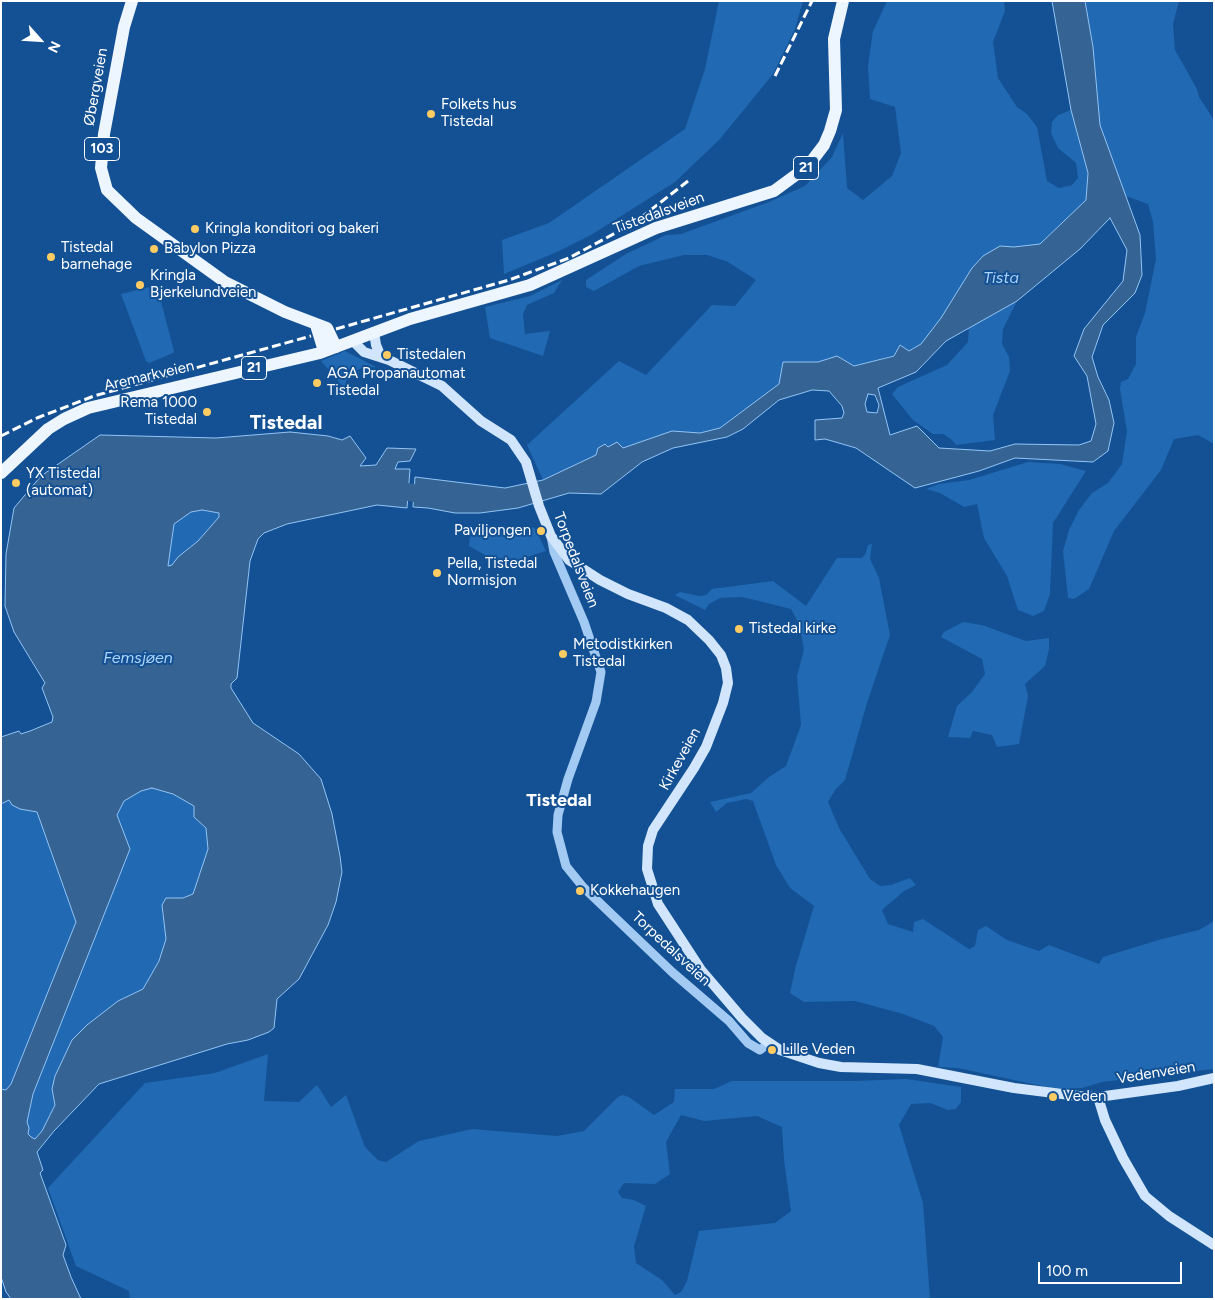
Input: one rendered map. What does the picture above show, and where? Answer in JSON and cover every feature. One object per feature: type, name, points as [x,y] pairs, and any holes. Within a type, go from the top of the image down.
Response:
[{"type":"main road","name":"Øbergveien","points":[[132,1],[124,27],[104,134],[101,168],[103,181],[110,194],[124,208],[190,259],[240,291],[316,325],[330,349]]},
{"type":"main road","name":"Tistedalsveien","points":[[353,341],[410,319],[530,285],[656,228],[774,191],[797,176],[808,166],[824,145],[833,122],[836,110],[833,53],[836,25],[843,1]]},
{"type":"main road","points":[[374,332],[381,358]]},
{"type":"main road","name":"21","points":[[330,349],[353,341]]},
{"type":"main road","name":"Torpedalsveien","points":[[353,341],[364,352],[426,376],[442,386],[476,417],[516,446],[526,462],[538,506],[551,536]]},
{"type":"main road","name":"Aremarkveien","points":[[1,474],[48,429],[64,418],[88,408],[330,349]]},
{"type":"main road","name":"Kirkeveien","points":[[551,536],[569,560],[578,566],[628,594],[666,608],[688,620],[709,640],[721,655],[726,668],[728,683],[723,703],[706,747],[654,830],[648,846],[648,868],[658,904],[700,970],[742,1018],[769,1043]]},
{"type":"main road","name":"Torpedalsveien","points":[[769,1043],[792,1055],[824,1064],[917,1068],[1014,1088]]},
{"type":"main road","name":"Vedenveien","points":[[1014,1088],[1098,1097],[1178,1086],[1214,1078]]},
{"type":"main road","points":[[1098,1097],[1105,1120],[1123,1158],[1145,1196],[1169,1216],[1214,1245]]},
{"type":"street","name":"Torpedalsveien","points":[[551,536],[554,552],[584,622],[601,672],[594,708],[568,779],[558,814],[557,832],[566,866],[583,887],[672,972],[729,1021],[748,1043],[760,1050],[769,1043]]},
{"type":"shaded area","points":[[719,1],[803,1],[795,29],[773,74],[720,139],[675,182],[591,235],[557,252],[504,274],[502,240],[549,223],[685,129],[705,69]]},
{"type":"shaded area","points":[[887,1],[1004,1],[1005,11],[993,42],[998,78],[1017,107],[1027,114],[1037,127],[1047,181],[1059,188],[1072,185],[1078,178],[1076,163],[1058,148],[1051,133],[1052,122],[1058,115],[1071,110],[1088,173],[1086,200],[1040,244],[1014,247],[1000,246],[921,344],[909,351],[854,366],[837,356],[818,362],[783,362],[779,384],[720,428],[700,433],[672,431],[596,455],[543,480],[527,445],[619,361],[646,375],[712,305],[735,306],[756,280],[728,262],[707,255],[684,255],[639,266],[594,291],[586,287],[586,280],[626,254],[666,235],[681,234],[769,202],[805,186],[832,157],[843,133],[847,188],[863,200],[892,176],[901,153],[895,107],[870,99],[868,66],[873,31]]},
{"type":"shaded area","points":[[1085,1],[1179,1],[1173,24],[1175,50],[1197,89],[1199,97],[1214,120],[1214,444],[1198,435],[1174,439],[1161,470],[1114,531],[1089,589],[1074,599],[1068,598],[1063,551],[1069,530],[1079,510],[1092,493],[1108,483],[1122,464],[1127,431],[1120,389],[1121,382],[1128,379],[1136,364],[1136,337],[1145,313],[1156,259],[1153,222],[1148,204],[1120,194],[1100,125],[1093,47]]},
{"type":"shaded area","points":[[562,280],[554,293],[527,305],[523,314],[525,334],[550,331],[543,356],[490,338],[485,307],[530,296]]},
{"type":"shaded area","points":[[157,286],[174,351],[149,363],[146,361],[121,294]]},
{"type":"shaded area","points":[[1017,301],[1003,329],[1002,344],[1009,357],[1010,371],[993,415],[995,440],[956,445],[943,434],[933,434],[913,420],[892,394],[898,387],[947,365],[968,342],[969,326],[1000,307]]},
{"type":"shaded area","points":[[345,351],[376,367],[361,368],[352,373],[347,379],[344,388],[321,361]]},
{"type":"shaded area","points":[[1028,462],[1060,464],[1086,471],[1053,523],[1050,594],[1044,611],[1033,616],[1018,610],[1007,576],[984,538],[977,504],[964,507],[940,493],[926,489],[939,484],[969,480]]},
{"type":"shaded area","points":[[202,510],[220,513],[219,517],[198,541],[178,557],[172,565],[168,566],[174,524],[191,512]]},
{"type":"shaded area","points":[[525,526],[535,528],[546,551],[527,557],[522,567],[494,560],[469,546],[470,537],[484,528]]},
{"type":"shaded area","points":[[872,544],[870,559],[879,578],[890,635],[867,703],[845,780],[835,790],[828,802],[839,828],[870,879],[880,886],[891,885],[910,878],[916,885],[904,891],[882,910],[888,924],[913,932],[914,922],[923,919],[969,949],[975,946],[978,930],[986,926],[1007,940],[1039,951],[1049,945],[1099,964],[1103,957],[1199,930],[1214,921],[1214,1069],[1102,1082],[1082,1088],[1056,1089],[958,1068],[938,1067],[943,1037],[934,1026],[903,1014],[855,1001],[804,1002],[790,993],[795,969],[814,906],[790,888],[776,865],[753,801],[746,799],[727,803],[716,812],[710,802],[751,793],[769,777],[786,766],[801,725],[797,676],[804,649],[799,624],[791,609],[751,599],[741,597],[720,598],[709,604],[705,610],[675,595],[680,592],[699,596],[706,595],[712,589],[773,581],[806,606],[837,558],[861,558],[865,555],[868,545]]},
{"type":"shaded area","points":[[963,622],[982,625],[1026,641],[1049,638],[1049,649],[1045,666],[1025,684],[1028,696],[1019,744],[997,747],[992,735],[973,731],[970,738],[948,737],[957,706],[972,692],[985,674],[982,659],[941,637],[944,632]]},
{"type":"shaded area","points":[[152,788],[173,794],[194,806],[194,817],[206,828],[208,849],[193,895],[183,898],[166,899],[162,914],[166,922],[166,939],[159,961],[143,989],[118,1001],[87,1025],[72,1040],[55,1076],[52,1089],[55,1104],[42,1131],[35,1139],[27,1134],[27,1122],[33,1094],[130,849],[117,815],[124,801],[141,791]]},
{"type":"shaded area","points":[[9,800],[20,809],[37,812],[76,922],[11,1084],[6,1090],[1,1089],[1,804]]},
{"type":"shaded area","points":[[268,1054],[264,1101],[299,1102],[317,1085],[331,1107],[346,1095],[365,1147],[378,1160],[386,1162],[419,1141],[472,1129],[557,1136],[584,1131],[618,1097],[623,1095],[629,1097],[654,1115],[674,1102],[675,1089],[714,1089],[732,1081],[906,1079],[961,1087],[961,1102],[956,1109],[948,1110],[930,1103],[911,1104],[899,1125],[923,1203],[930,1299],[130,1299],[129,1291],[76,1266],[48,1188],[145,1083],[215,1073]],"holes":[[[681,1115],[704,1121],[757,1116],[782,1127],[784,1160],[791,1211],[775,1223],[699,1231],[687,1281],[681,1292],[675,1295],[662,1280],[636,1263],[634,1246],[646,1206],[634,1200],[622,1198],[618,1192],[624,1183],[655,1184],[670,1174],[666,1142]]]},
{"type":"water","name":"Tista","points":[[1052,1],[1085,1],[1093,47],[1100,125],[1140,235],[1142,275],[1135,293],[1103,325],[1092,357],[1098,377],[1109,400],[1114,423],[1108,451],[1093,462],[1015,458],[979,471],[915,488],[856,448],[825,439],[815,440],[815,420],[842,418],[844,413],[842,406],[829,391],[812,390],[779,400],[743,429],[727,437],[673,448],[642,462],[601,494],[569,493],[518,508],[480,513],[455,513],[413,507],[415,477],[505,488],[543,480],[596,455],[598,448],[605,444],[608,447],[617,442],[623,448],[672,431],[700,433],[720,428],[779,384],[783,362],[818,362],[837,356],[854,366],[894,356],[900,345],[909,351],[921,344],[941,318],[972,268],[983,256],[1000,246],[1014,247],[1040,244],[1086,200],[1088,173],[1071,110]],"holes":[[[1110,218],[1127,250],[1123,281],[1084,329],[1074,356],[1087,376],[1096,424],[1091,441],[1079,445],[1015,444],[990,451],[939,448],[917,426],[890,435],[878,388],[916,372],[946,341],[1017,301],[1080,249]],[[868,394],[875,395],[879,405],[877,413],[867,412],[865,404]]]},
{"type":"water","name":"Femsjøen","points":[[290,432],[328,436],[342,440],[350,436],[366,458],[360,466],[376,465],[387,448],[416,449],[410,461],[398,462],[395,469],[410,469],[407,508],[377,505],[287,524],[264,533],[258,539],[250,561],[237,678],[231,684],[231,688],[253,723],[299,754],[321,779],[332,814],[342,872],[336,902],[328,925],[299,979],[277,999],[274,1028],[269,1032],[248,1040],[227,1044],[99,1084],[54,1131],[37,1152],[43,1170],[40,1173],[66,1245],[63,1255],[81,1299],[11,1299],[6,1292],[1,1277],[1,1089],[6,1090],[11,1084],[76,922],[37,812],[20,809],[12,805],[9,800],[1,804],[1,737],[19,731],[21,734],[30,731],[52,722],[53,717],[42,688],[45,683],[14,632],[5,606],[6,554],[14,508],[41,476],[100,435],[216,438]],"holes":[[[202,510],[219,513],[219,517],[198,541],[178,557],[172,565],[168,566],[174,524],[191,512]],[[152,788],[173,794],[194,806],[194,817],[206,828],[208,849],[193,894],[183,898],[166,898],[162,905],[166,939],[159,961],[143,989],[118,1001],[87,1025],[72,1040],[55,1076],[52,1089],[55,1105],[42,1131],[35,1139],[28,1134],[27,1122],[33,1094],[130,849],[117,815],[124,801],[141,791]]]},
{"type":"waterway","points":[[408,492],[437,497]]},
{"type":"railway","points":[[775,76],[812,1]]},
{"type":"railway","points":[[336,329],[509,280],[569,258],[634,223],[688,181]]},
{"type":"railway","points":[[1,436],[37,418],[94,396],[311,336]]},
{"type":"place","name":"Folkets hus Tistedal","points":[[431,114]]},
{"type":"place","name":"Kringla konditori og bakeri","points":[[195,229]]},
{"type":"place","name":"Babylon Pizza","points":[[154,249]]},
{"type":"place","name":"Tistedal barnehage","points":[[51,257]]},
{"type":"place","name":"Kringla Bjerkelundveien","points":[[140,285]]},
{"type":"place","name":"Tistedalen","points":[[387,355]]},
{"type":"place","name":"AGA Propanautomat Tistedal","points":[[317,383]]},
{"type":"place","name":"Rema 1000 Tistedal","points":[[207,412]]},
{"type":"place","name":"YX Tistedal (automat)","points":[[16,483]]},
{"type":"place","name":"Paviljongen","points":[[541,531]]},
{"type":"place","name":"Pella, Tistedal Normisjon","points":[[437,573]]},
{"type":"place","name":"Tistedal kirke","points":[[739,629]]},
{"type":"place","name":"Metodistkirken Tistedal","points":[[563,654]]},
{"type":"place","name":"Kokkehaugen","points":[[580,891]]},
{"type":"place","name":"Lille Veden","points":[[772,1050]]},
{"type":"place","name":"Veden","points":[[1053,1097]]},
{"type":"district","name":"Tistedal","points":[[286,423]]},
{"type":"district","name":"Tistedal","points":[[559,801]]}]
